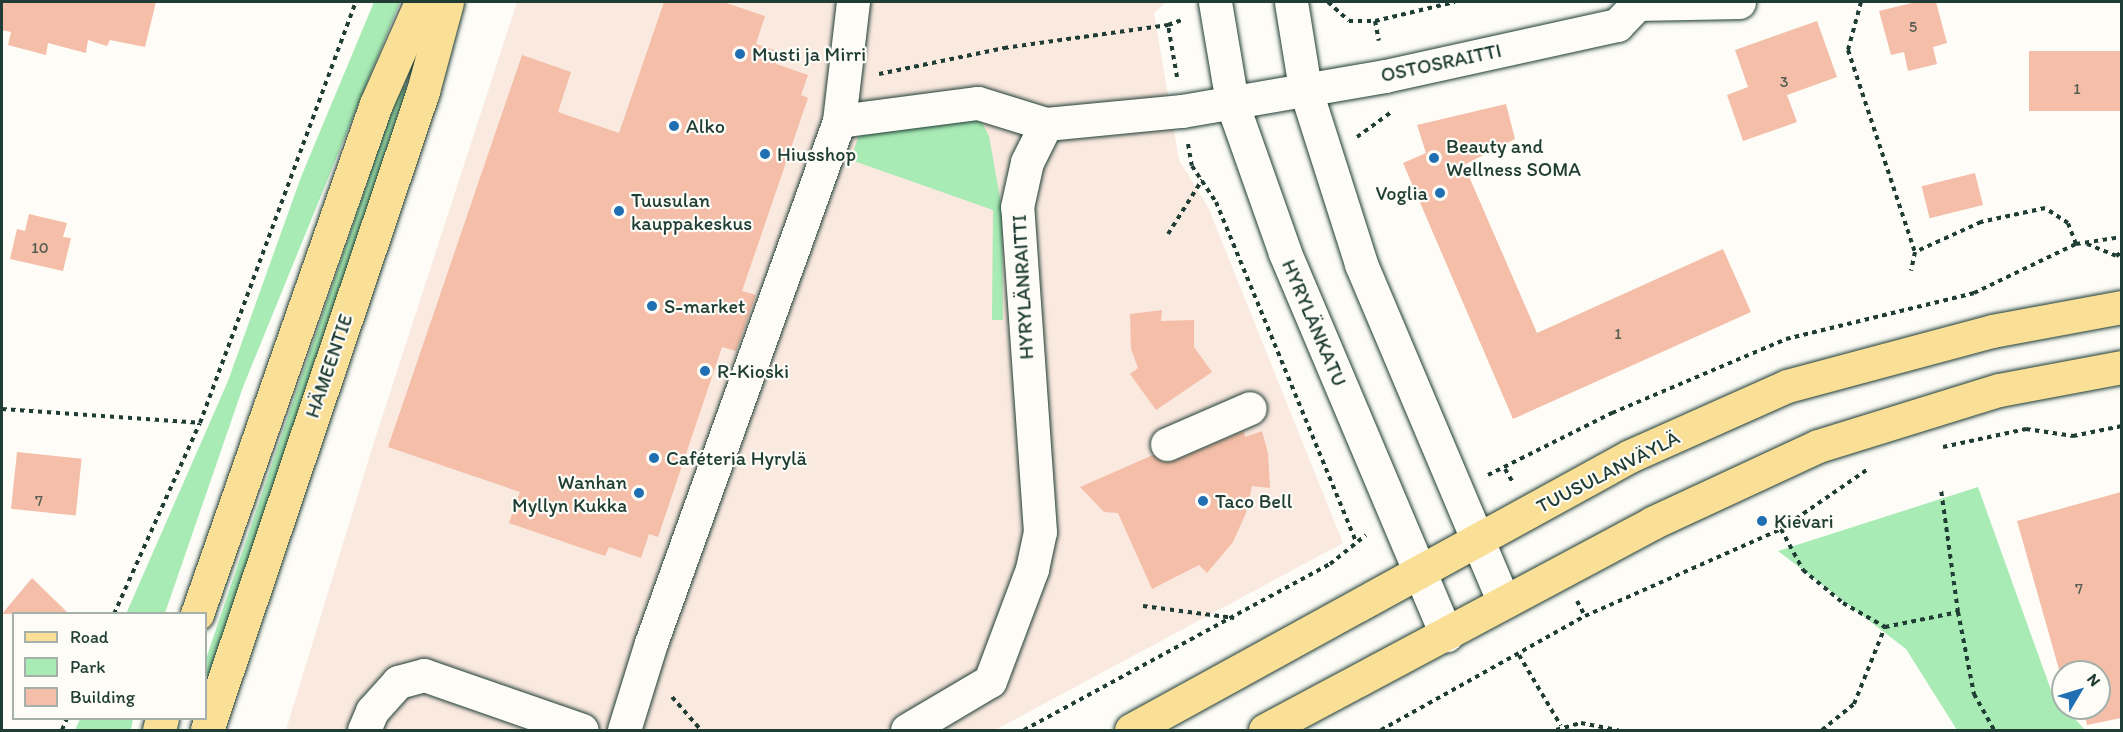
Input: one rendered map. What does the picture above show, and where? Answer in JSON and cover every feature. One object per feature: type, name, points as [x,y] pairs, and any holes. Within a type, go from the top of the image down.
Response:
[{"type":"main road","points":[[198,612],[376,104],[421,2]]},
{"type":"main road","name":"HÄMEENTIE","points":[[207,730],[423,91],[447,2]]},
{"type":"main road","name":"TUUSULANVÄYLÄ","points":[[1131,730],[1630,456],[1787,386],[1992,331],[2121,307]]},
{"type":"main road","points":[[1265,730],[1733,482],[1818,446],[1999,390],[2121,367]]},
{"type":"street","points":[[624,730],[839,121],[853,2]]},
{"type":"street","name":"HYRYLÄNKATU","points":[[1215,2],[1232,104],[1285,253],[1446,635]]},
{"type":"street","points":[[1291,2],[1305,88],[1361,264],[1455,491],[1504,602]]},
{"type":"street","points":[[1639,3],[1739,2]]},
{"type":"street","name":"OSTOSRAITTI","points":[[1232,104],[1305,88],[1385,76],[1617,25],[1639,3]]},
{"type":"street","points":[[839,121],[978,103],[1046,124],[1232,104]]},
{"type":"street","name":"HYRYLÄNRAITTI","points":[[907,730],[990,681],[1032,569],[1040,532],[1017,207],[1027,162],[1046,124]]},
{"type":"street","points":[[1167,444],[1250,408]]},
{"type":"street","points":[[364,730],[372,711],[398,682],[424,675],[582,730]]},
{"type":"path","points":[[115,612],[200,423],[356,2]]},
{"type":"path","points":[[1328,2],[1348,21],[1375,21],[1455,2]]},
{"type":"path","points":[[1862,2],[1848,50],[1915,252],[1911,271]]},
{"type":"path","points":[[1180,11],[1182,20],[1168,25],[1192,166],[1216,202],[1355,540]]},
{"type":"path","points":[[1353,141],[1392,111],[1375,21]]},
{"type":"path","points":[[1168,234],[1202,180]]},
{"type":"path","points":[[1915,252],[1981,222],[2046,208],[2068,223],[2076,244]]},
{"type":"path","points":[[1455,491],[1612,413],[1786,339],[1974,293],[2076,244],[2121,237]]},
{"type":"path","points":[[2084,243],[2116,256],[2121,252]]},
{"type":"path","points":[[2,409],[200,423]]},
{"type":"path","points":[[1937,448],[2026,429],[2073,436],[2121,426]]},
{"type":"path","points":[[1484,463],[1489,474]]},
{"type":"path","points":[[1381,730],[1519,655],[1585,616],[1651,590],[1781,529],[1872,467]]},
{"type":"path","points":[[1941,490],[1958,612],[1974,694],[1994,730]]},
{"type":"path","points":[[1023,730],[1235,618],[1330,564],[1355,540],[1398,521]]},
{"type":"path","points":[[1781,529],[1803,570],[1843,603],[1885,627],[1958,612]]},
{"type":"path","points":[[1143,606],[1235,618]]},
{"type":"path","points":[[1822,730],[1854,704],[1885,627]]},
{"type":"path","points":[[1519,655],[1561,726]]},
{"type":"path","points":[[639,684],[671,696],[700,730]]},
{"type":"path","points":[[1556,730],[1561,726],[1581,723],[1618,730]]},
{"type":"shaded area","points":[[517,2],[1166,2],[1154,13],[1179,160],[1208,207],[1343,543],[995,730],[286,730],[375,439]]},
{"type":"green space","points":[[374,2],[400,2],[243,387],[165,612],[127,612],[228,381],[301,177]]},
{"type":"green space","points":[[404,85],[409,89],[207,687],[207,656],[399,89]]},
{"type":"green space","points":[[979,117],[989,136],[1002,209],[1003,320],[992,320],[993,210],[851,160],[859,134]]},
{"type":"green space","points":[[1978,487],[2051,690],[2051,720],[2076,720],[2085,730],[1957,730],[1906,649],[1778,551]]},
{"type":"green space","points":[[79,720],[133,720],[131,730],[75,730]]},
{"type":"building","points":[[2,2],[156,2],[145,47],[110,40],[107,46],[88,40],[86,53],[48,43],[46,55],[8,45],[11,32],[2,30]]},
{"type":"building","name":"Tuusulan kauppakeskus","points":[[664,2],[723,2],[765,16],[756,44],[780,52],[776,64],[808,75],[801,95],[808,98],[742,291],[756,295],[736,351],[722,347],[658,537],[649,534],[641,558],[609,547],[605,556],[509,523],[520,492],[388,447],[522,55],[571,72],[558,112],[619,133]]},
{"type":"building","points":[[1916,2],[1936,2],[1947,43],[1933,47],[1937,64],[1908,71],[1904,52],[1891,55],[1879,11]]},
{"type":"building","points":[[1817,21],[1837,77],[1787,95],[1797,122],[1743,141],[1727,95],[1748,87],[1735,50]]},
{"type":"building","points":[[2029,51],[2121,51],[2121,111],[2029,111]]},
{"type":"building","points":[[1506,104],[1515,139],[1464,165],[1537,333],[1723,249],[1751,312],[1513,419],[1403,163],[1426,153],[1417,125]]},
{"type":"building","points":[[1975,173],[1983,205],[1930,218],[1922,186]]},
{"type":"building","points":[[29,214],[67,223],[63,237],[71,238],[63,271],[10,259],[17,229],[25,231]]},
{"type":"building","points":[[1162,310],[1161,321],[1194,320],[1194,347],[1212,372],[1156,410],[1130,374],[1138,368],[1131,349],[1130,314]]},
{"type":"building","name":"Taco Bell","points":[[1244,431],[1245,437],[1262,431],[1268,453],[1270,488],[1252,486],[1246,513],[1233,542],[1207,573],[1199,565],[1152,589],[1118,513],[1104,512],[1080,487],[1153,455],[1164,462],[1174,461]]},
{"type":"building","points":[[17,452],[82,459],[76,515],[11,509]]},
{"type":"building","points":[[2121,492],[2121,718],[2087,725],[2086,720],[2111,720],[2111,660],[2056,660],[2017,521]]},
{"type":"building","points":[[32,578],[67,612],[12,612],[12,614],[2,614]]},
{"type":"place","name":"Musti ja Mirri","points":[[740,54]]},
{"type":"place","name":"Alko","points":[[674,126]]},
{"type":"place","name":"Hiusshop","points":[[765,154]]},
{"type":"place","name":"Beauty and Wellness SOMA","points":[[1434,158]]},
{"type":"place","name":"Voglia","points":[[1440,193]]},
{"type":"place","name":"Tuusulan kauppakeskus","points":[[619,211]]},
{"type":"place","name":"S-market","points":[[652,306]]},
{"type":"place","name":"R-Kioski","points":[[705,371]]},
{"type":"place","name":"Caféteria Hyrylä","points":[[654,458]]},
{"type":"place","name":"Wanhan Myllyn Kukka","points":[[639,493]]},
{"type":"place","name":"Taco Bell","points":[[1203,501]]},
{"type":"place","name":"Kievari","points":[[1762,521]]}]
